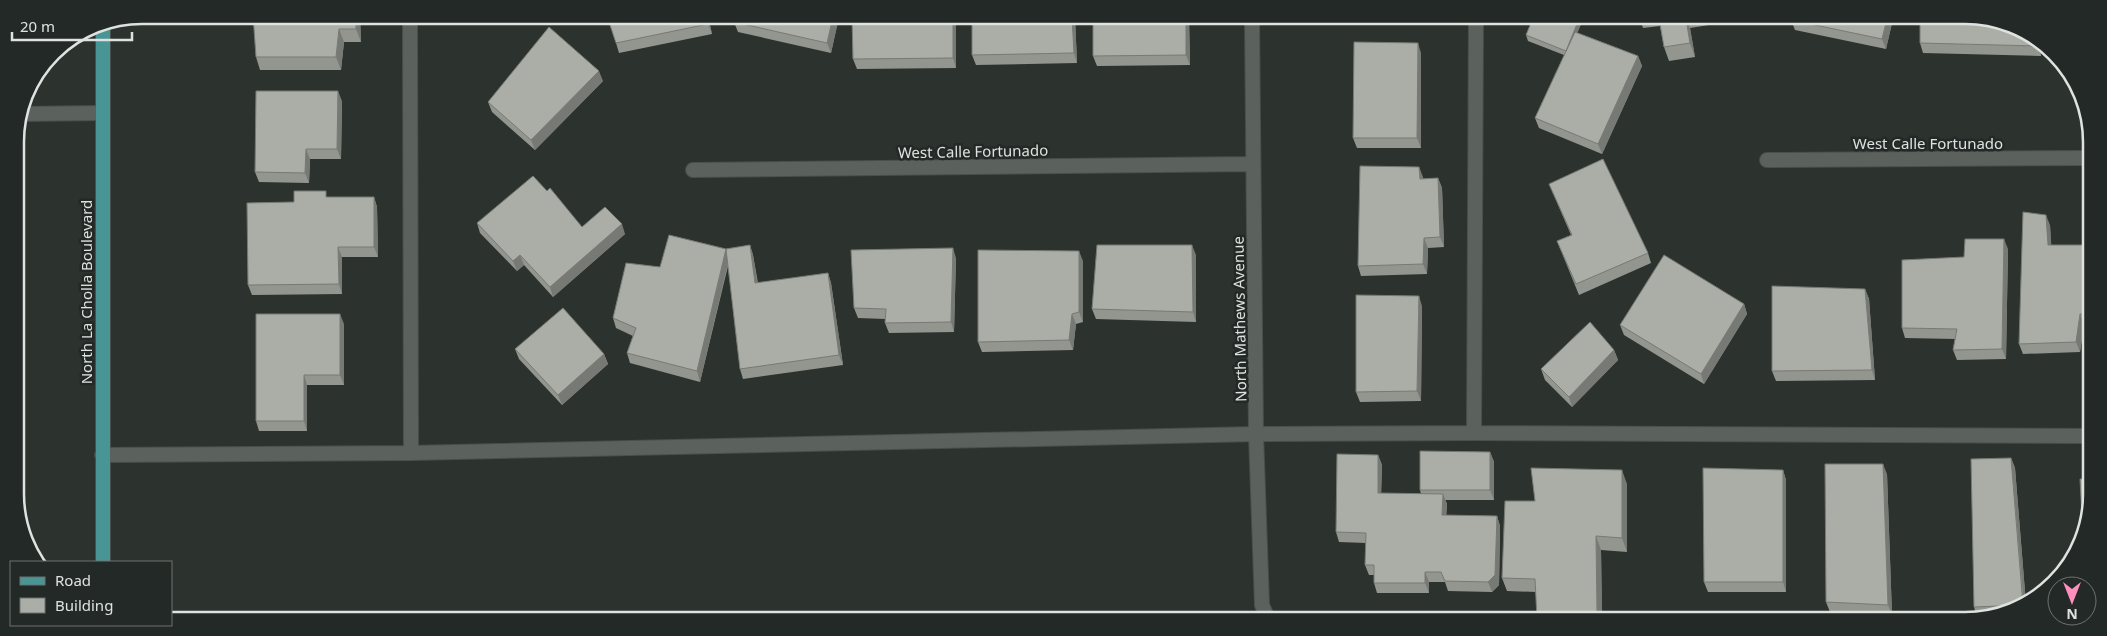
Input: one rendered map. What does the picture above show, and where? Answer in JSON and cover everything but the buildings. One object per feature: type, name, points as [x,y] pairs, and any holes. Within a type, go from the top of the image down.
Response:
[{"type":"main road","name":"North La Cholla Boulevard","points":[[102,561],[103,31]]},
{"type":"street","points":[[410,24],[411,453]]},
{"type":"street","name":"North Mathews Avenue","points":[[1252,24],[1256,434],[1262,605],[1265,612]]},
{"type":"street","points":[[1474,433],[1476,24]]},
{"type":"street","points":[[27,114],[103,113]]},
{"type":"street","name":"West Calle Fortunado","points":[[1767,160],[2083,158]]},
{"type":"street","name":"West Calle Fortunado","points":[[693,170],[1253,164]]},
{"type":"street","points":[[102,454],[411,453],[1256,434],[1474,433],[2083,436]]}]
